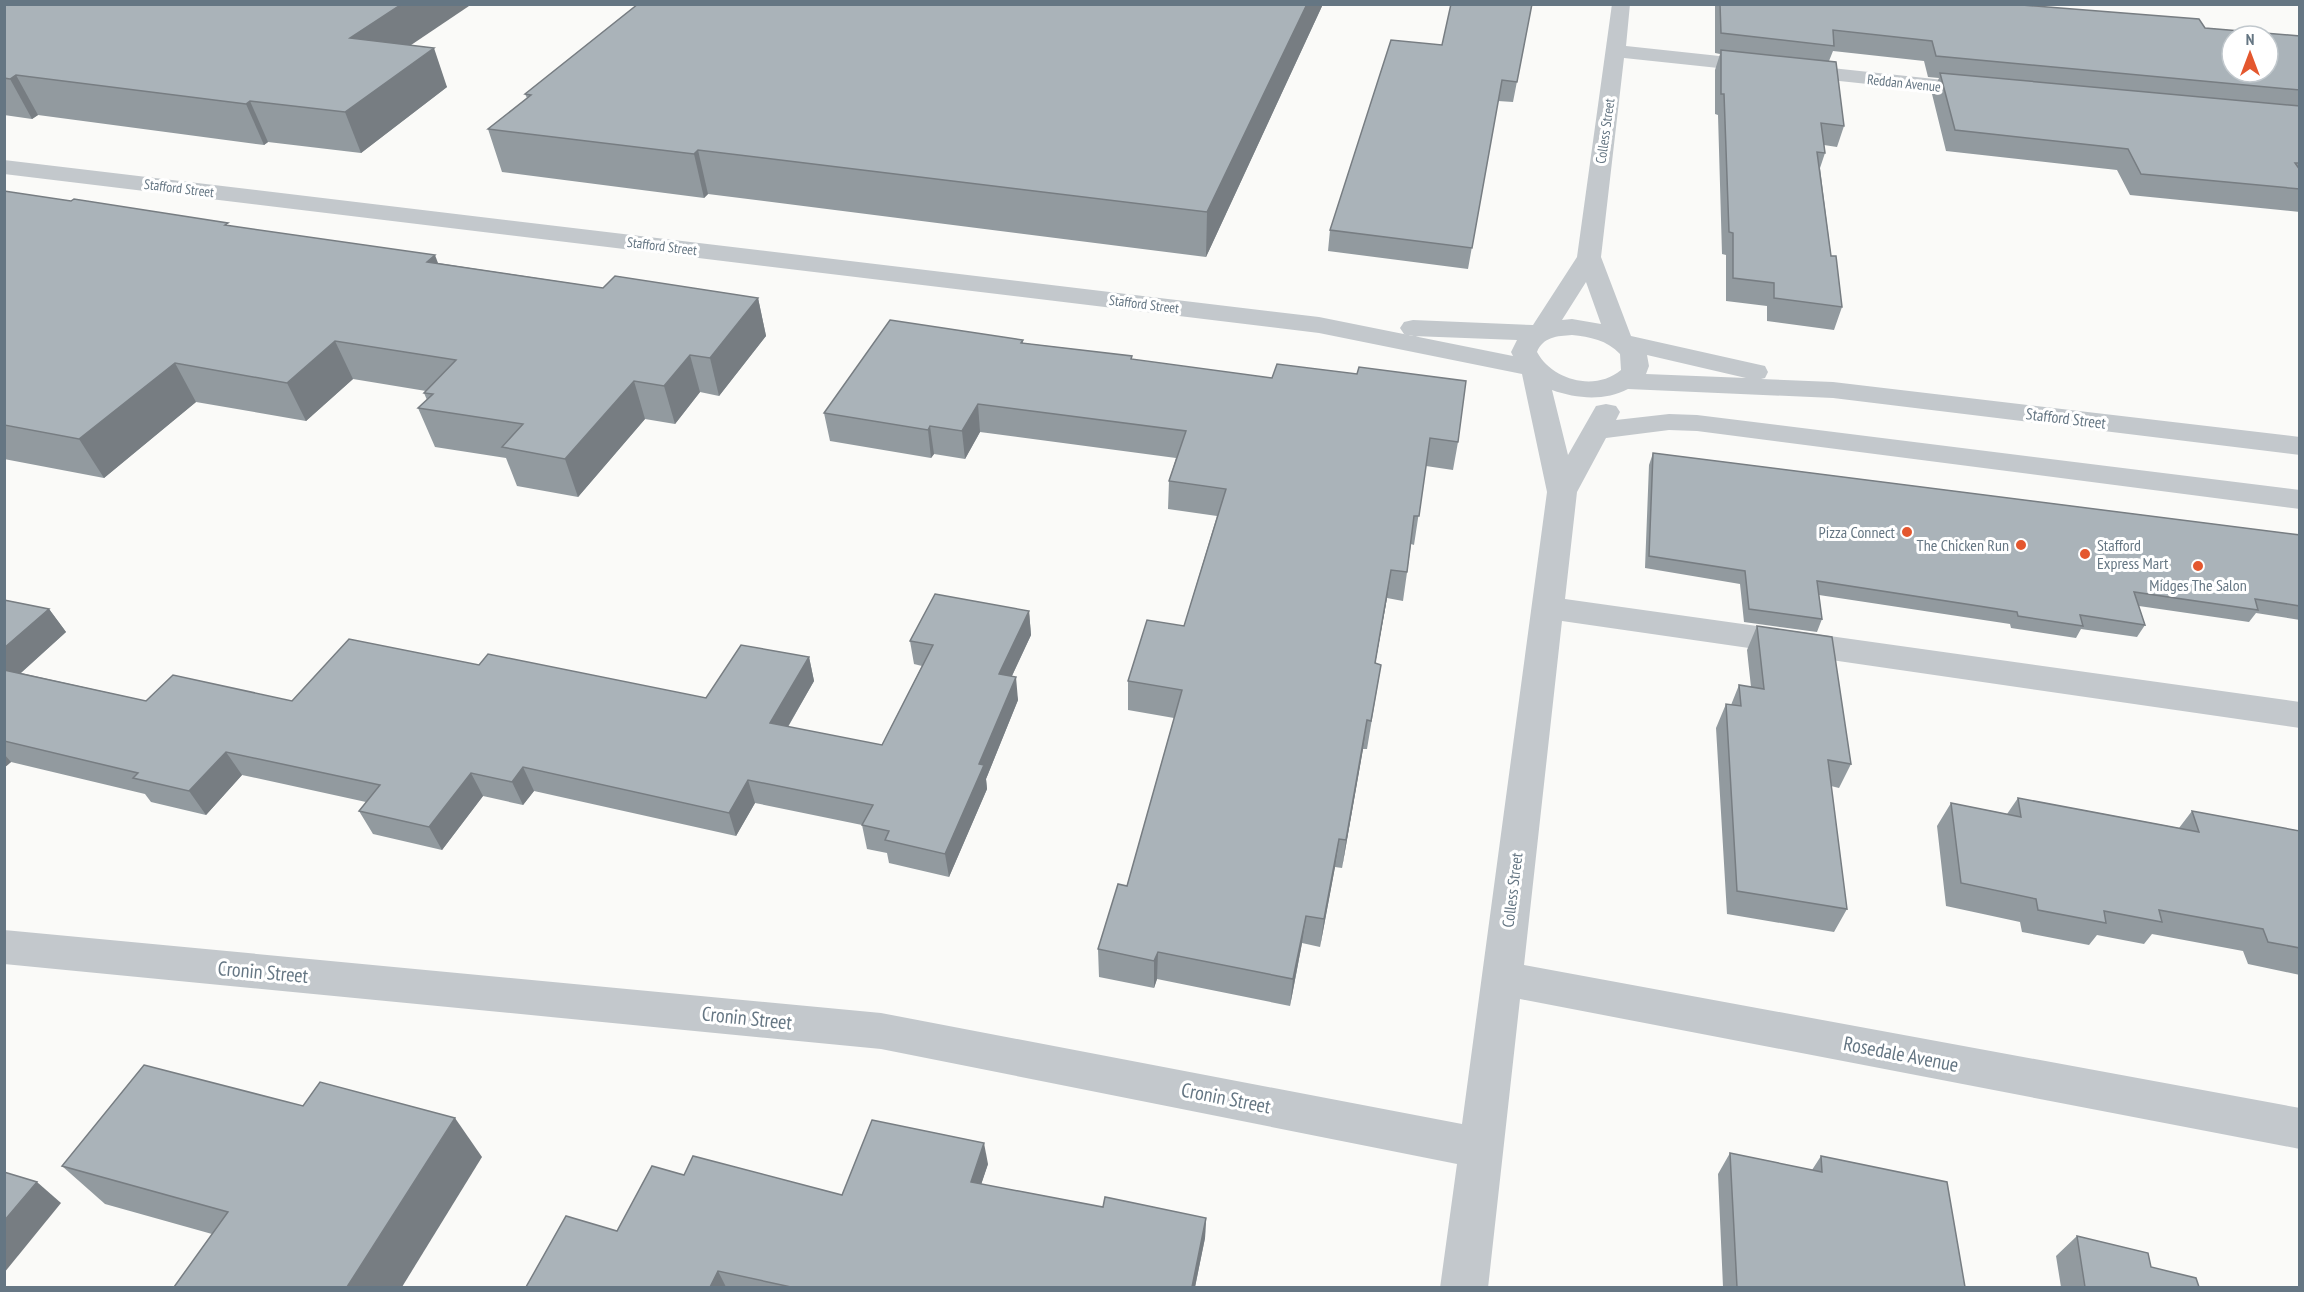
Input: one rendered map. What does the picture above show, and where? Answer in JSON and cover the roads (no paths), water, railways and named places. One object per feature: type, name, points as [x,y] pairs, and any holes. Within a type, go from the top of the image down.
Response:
[{"type":"street","name":"Colless Street","points":[[1464,1287],[1562,492],[1533,369],[1524,352],[1531,338],[1541,332],[1589,257],[1622,4]]},
{"type":"street","name":"Reddan Avenue","points":[[1616,51],[1998,92]]},
{"type":"street","name":"Stafford Street","points":[[4,167],[1319,325],[1533,369],[1560,384],[1577,387],[1610,387],[1624,381],[1833,390],[2300,446]]},
{"type":"street","name":"Colless Street","points":[[1562,492],[1624,381],[1636,367],[1635,358],[1621,341],[1589,257]]},
{"type":"street","name":"Stafford Street","points":[[1319,325],[1541,332],[1556,328],[1581,328],[1605,333],[1621,341],[1833,390]]},
{"type":"street","points":[[1677,384],[1735,428]]},
{"type":"street","points":[[1596,431],[1669,422],[1735,428],[2300,500]]},
{"type":"street","points":[[1547,608],[2300,715]]},
{"type":"street","name":"Cronin Street","points":[[4,947],[881,1031],[1481,1148]]},
{"type":"street","name":"Rosedale Avenue","points":[[1502,978],[2300,1130]]},
{"type":"place","name":"Pizza Connect","points":[[1907,532]]},
{"type":"place","name":"The Chicken Run","points":[[2021,545]]},
{"type":"place","name":"Stafford Express Mart","points":[[2085,554]]},
{"type":"place","name":"Midges The Salon","points":[[2198,566]]}]
